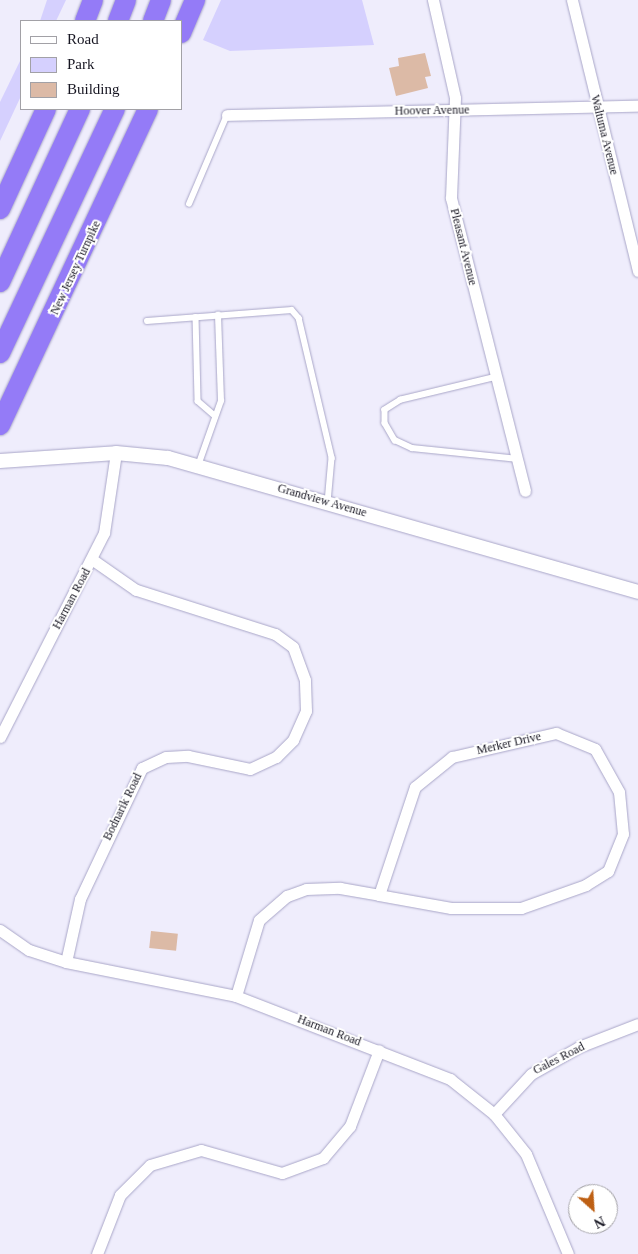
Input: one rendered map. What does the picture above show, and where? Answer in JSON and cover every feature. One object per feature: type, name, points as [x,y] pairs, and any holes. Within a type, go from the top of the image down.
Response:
[{"type":"highway","points":[[85,20],[93,0]]},
{"type":"highway","points":[[118,20],[126,0]]},
{"type":"highway","points":[[153,20],[161,0]]},
{"type":"highway","points":[[182,31],[195,0]]},
{"type":"highway","points":[[0,209],[46,110]]},
{"type":"highway","points":[[0,282],[80,110]]},
{"type":"highway","points":[[0,353],[114,110]]},
{"type":"highway","name":"New Jersey Turnpike","points":[[0,425],[148,110]]},
{"type":"street","name":"Pleasant Avenue","points":[[433,0],[454,85],[455,111],[451,198],[525,491]]},
{"type":"street","name":"Waltuma Avenue","points":[[572,0],[638,270]]},
{"type":"street","name":"Hoover Avenue","points":[[227,115],[638,106]]},
{"type":"street","name":"Grandview Avenue","points":[[0,461],[116,453],[198,466],[638,592]]},
{"type":"street","name":"Harman Road","points":[[0,737],[93,560],[111,500],[116,453]]},
{"type":"street","name":"Bodnarik Road","points":[[66,962],[80,898],[142,768],[166,757],[188,756],[250,768],[276,757],[293,740],[306,711],[305,680],[292,647],[275,634],[136,590],[93,560]]},
{"type":"street","name":"Merker Drive","points":[[236,996],[259,920],[287,896],[306,889],[340,888],[451,908],[521,908],[586,885],[608,871],[623,834],[619,792],[595,749],[556,733],[452,757],[415,787],[379,895]]},
{"type":"street","name":"Harman Road","points":[[0,930],[29,950],[66,962],[236,996],[450,1079],[494,1114],[526,1154],[568,1254]]},
{"type":"street","name":"Gales Road","points":[[494,1114],[531,1074],[579,1047],[638,1024]]},
{"type":"street","points":[[97,1254],[120,1196],[150,1165],[201,1150],[282,1173],[323,1158],[350,1126],[379,1050]]},
{"type":"lane","points":[[189,204],[227,115]]},
{"type":"lane","points":[[147,321],[292,310],[299,318],[332,458],[328,503]]},
{"type":"lane","points":[[198,466],[214,415],[221,401],[218,315]]},
{"type":"lane","points":[[196,317],[198,401],[214,415]]},
{"type":"lane","points":[[497,377],[401,400],[385,410],[385,423],[395,440],[412,448],[518,459]]},
{"type":"green space","points":[[47,0],[66,0],[56,20],[40,20]]},
{"type":"green space","points":[[221,0],[362,0],[374,45],[230,51],[203,40]]},
{"type":"green space","points":[[20,61],[20,98],[0,141],[0,102]]},
{"type":"building","points":[[425,53],[431,76],[425,77],[428,88],[396,96],[389,68],[399,66],[398,58]]},
{"type":"building","points":[[151,931],[178,934],[176,951],[149,948]]}]
